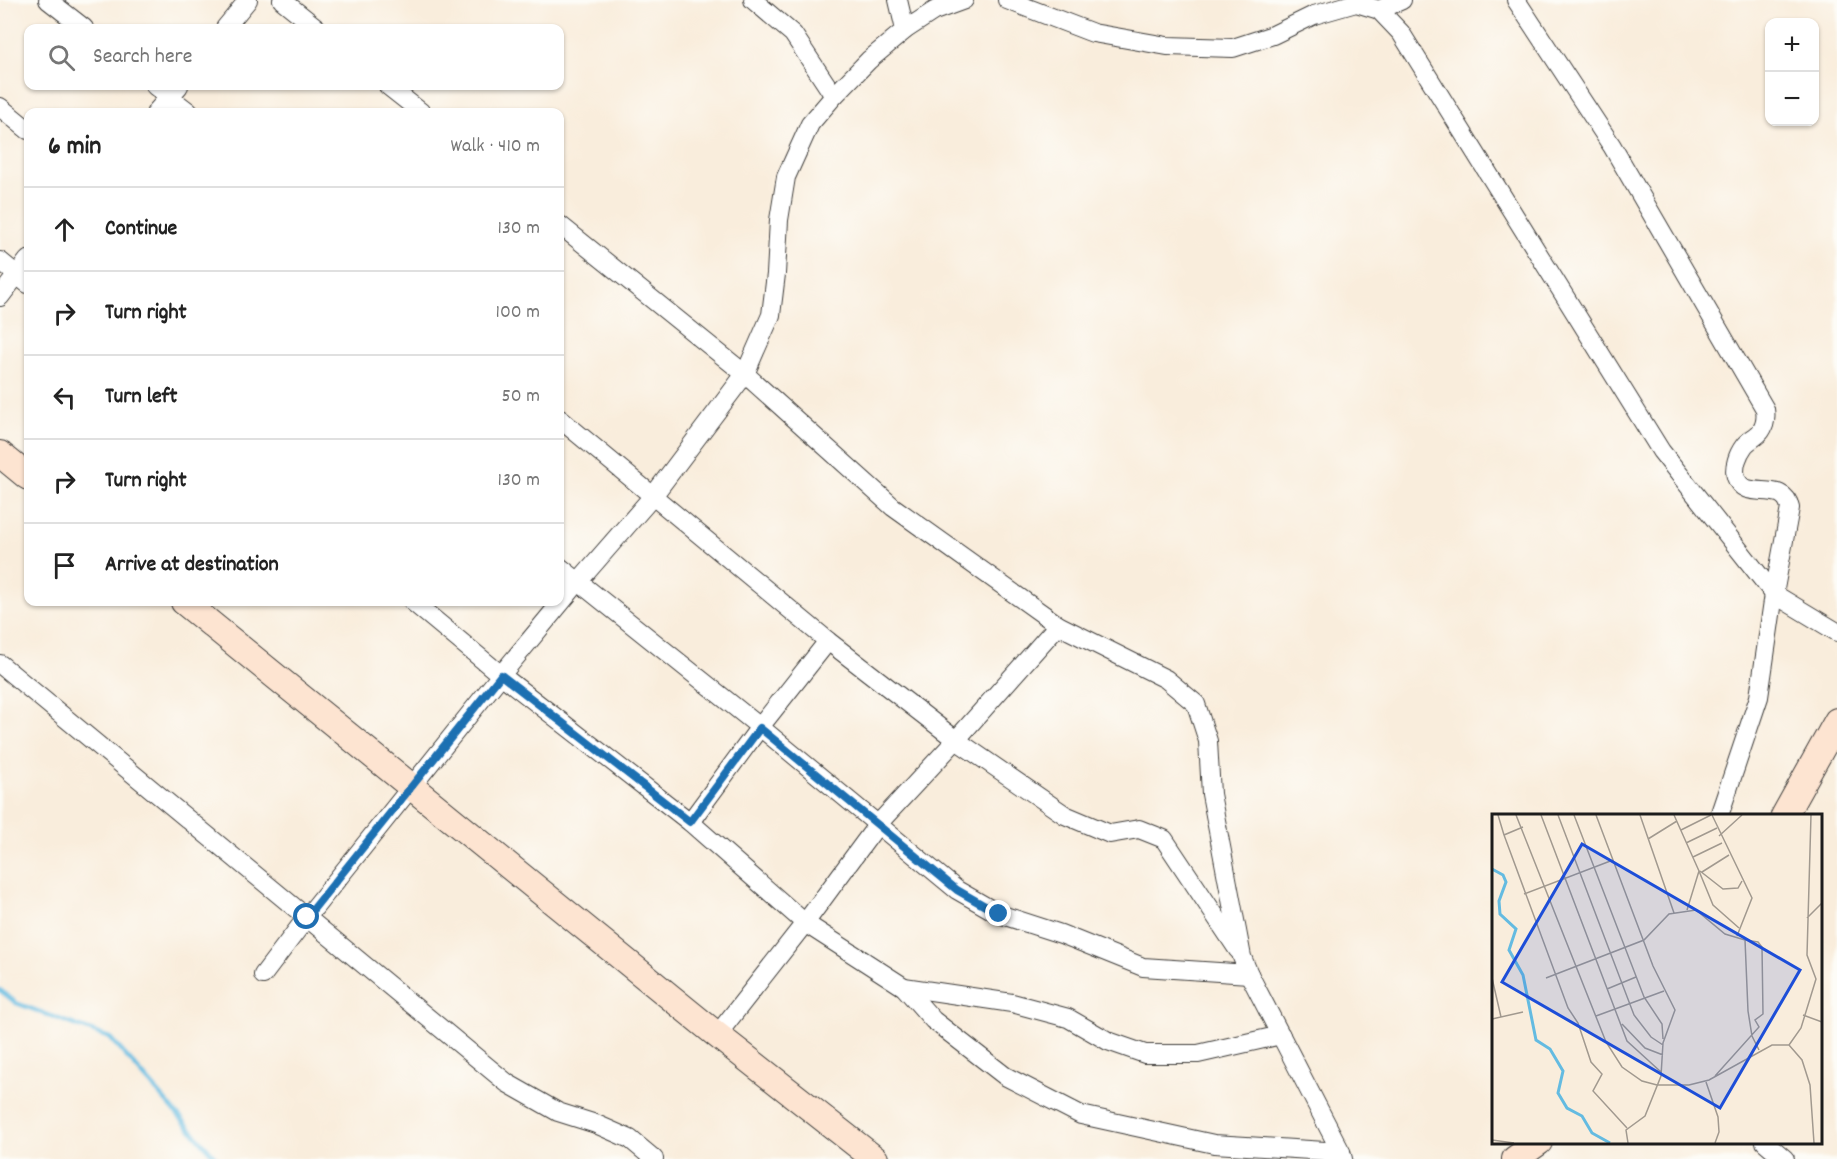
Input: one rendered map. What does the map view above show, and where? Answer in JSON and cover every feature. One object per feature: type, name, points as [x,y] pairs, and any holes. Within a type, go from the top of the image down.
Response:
[{"type":"street","points":[[48,0],[79,24]]},
{"type":"street","points":[[228,24],[248,0]]},
{"type":"street","points":[[282,0],[312,24]]},
{"type":"street","points":[[753,0],[794,34],[834,96]]},
{"type":"street","points":[[898,0],[905,30]]},
{"type":"street","points":[[564,599],[653,496],[745,374],[771,315],[779,220],[786,177],[810,124],[869,60],[905,30],[934,11],[964,0]]},
{"type":"street","points":[[1007,0],[1093,33],[1167,46],[1233,48],[1273,35],[1312,8],[1356,3],[1379,10],[1401,33],[1661,451],[1774,594],[1837,632]]},
{"type":"street","points":[[1379,10],[1402,0]]},
{"type":"street","points":[[1516,0],[1612,146],[1765,409],[1766,420],[1761,431],[1744,446],[1735,466],[1739,484],[1749,490],[1770,490],[1783,494],[1791,508],[1774,594],[1760,697],[1720,814]]},
{"type":"street","points":[[393,90],[416,108]]},
{"type":"street","points":[[160,108],[175,91],[186,108]]},
{"type":"street","points":[[0,107],[24,127]]},
{"type":"street","points":[[564,228],[745,374],[893,507],[1058,625],[1166,679],[1196,704],[1208,741],[1211,794],[1245,965]]},
{"type":"street","points":[[0,261],[24,273]]},
{"type":"street","points":[[0,297],[24,274]]},
{"type":"street","points":[[564,422],[828,641],[956,740],[1065,815],[1110,834],[1139,829],[1164,839],[1245,965],[1342,1156]]},
{"type":"street","points":[[0,454],[24,474]]},
{"type":"street","points":[[564,570],[957,890],[999,914],[1061,934],[1143,967],[1245,965]]},
{"type":"street","points":[[189,606],[717,1035],[875,1159]]},
{"type":"street","points":[[418,606],[501,675],[690,822],[805,923],[904,987],[933,1020],[1005,1076],[1081,1115],[1214,1144],[1342,1156]]},
{"type":"street","points":[[263,975],[307,917],[558,606]]},
{"type":"street","points":[[717,1035],[805,923],[878,824],[1058,625]]},
{"type":"street","points":[[690,822],[828,641]]},
{"type":"street","points":[[0,664],[507,1083],[558,1112],[596,1124],[630,1139],[654,1159]]},
{"type":"street","points":[[1785,814],[1837,721]]},
{"type":"street","points":[[904,987],[1012,1003],[1068,1018],[1108,1041],[1145,1054],[1198,1054],[1281,1035]]},
{"type":"street","points":[[1515,1159],[1538,1144]]},
{"type":"street","points":[[1766,1144],[1785,1159]]},
{"type":"waterway","points":[[0,990],[16,1003],[110,1038],[217,1159]]},
{"type":"route","points":[[307,917],[501,675],[690,822],[760,728],[957,890],[999,914]]}]
